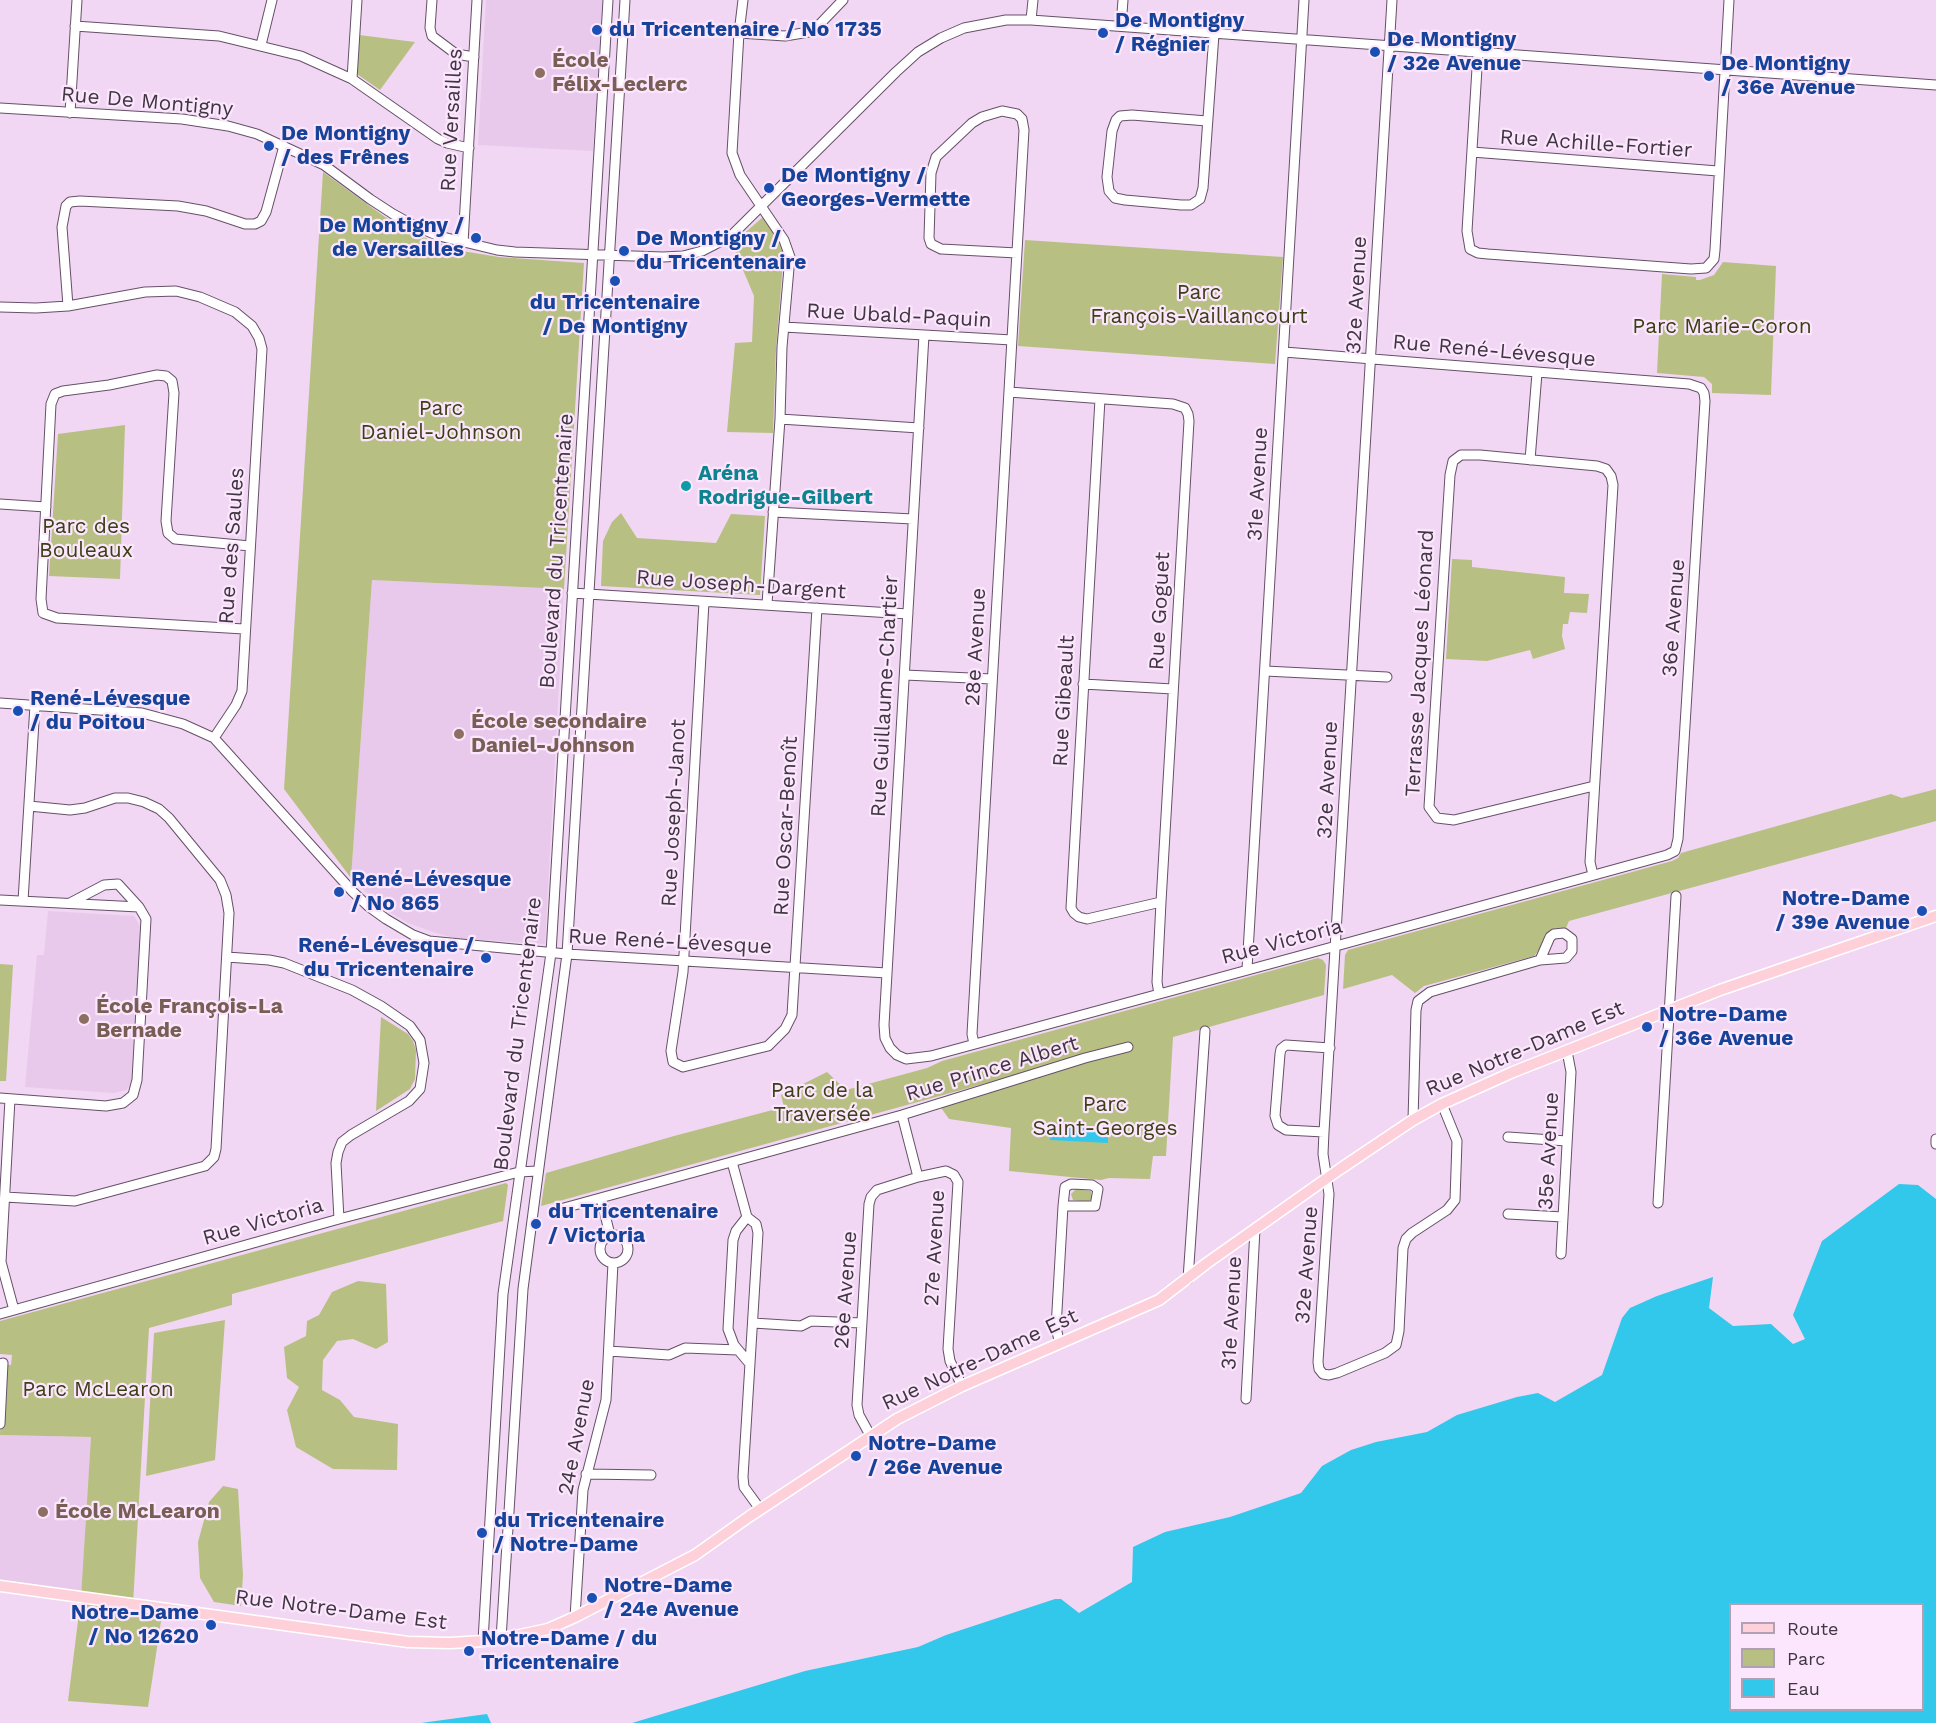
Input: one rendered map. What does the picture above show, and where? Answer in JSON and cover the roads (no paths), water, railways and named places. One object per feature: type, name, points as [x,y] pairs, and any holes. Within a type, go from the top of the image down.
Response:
[{"type":"main road","name":"Rue Notre-Dame Est","points":[[0,1586],[408,1642],[483,1641],[548,1629],[695,1555],[760,1509],[897,1419],[962,1386],[1159,1300],[1207,1263],[1328,1178],[1413,1120],[1442,1104],[1513,1072],[1730,986],[1936,916]]},
{"type":"street","points":[[70,113],[77,0]]},
{"type":"street","points":[[261,45],[272,0]]},
{"type":"street","points":[[352,79],[357,0]]},
{"type":"street","points":[[432,0],[430,28],[432,36],[452,52],[474,57]]},
{"type":"street","name":"Rue Versailles","points":[[463,243],[477,0]]},
{"type":"street","name":"Boulevard du Tricentenaire","points":[[483,1641],[498,1367],[507,1254],[550,953],[608,0]]},
{"type":"street","name":"Boulevard du Tricentenaire","points":[[501,1639],[525,1263],[567,954],[625,0]]},
{"type":"street","points":[[743,0],[732,153],[740,175],[784,240],[790,257],[767,604]]},
{"type":"street","points":[[740,33],[785,36],[808,32],[819,25],[843,0]]},
{"type":"street","points":[[1032,20],[1033,0]]},
{"type":"street","points":[[1121,26],[1123,0]]},
{"type":"street","name":"31e Avenue","points":[[1247,969],[1304,0]]},
{"type":"street","name":"32e Avenue","points":[[1392,0],[1324,1132],[1323,1154],[1329,1194],[1318,1362],[1323,1374],[1336,1373],[1385,1353],[1396,1345],[1399,1331],[1403,1248],[1406,1239],[1451,1206],[1455,1200],[1457,1141],[1442,1104]]},
{"type":"street","points":[[1478,52],[1467,240],[1470,249],[1478,253],[1691,269],[1706,268],[1714,259],[1729,0]]},
{"type":"street","name":"Rue De Montigny","points":[[0,108],[215,123],[257,134],[324,165],[370,200],[401,218],[423,229],[463,243],[515,252],[663,257],[702,252],[731,236],[918,52],[964,28],[1006,20],[1121,26],[1936,85]]},
{"type":"street","points":[[75,26],[219,36],[301,56],[352,79],[430,134],[447,143],[469,148]]},
{"type":"street","points":[[1207,121],[1120,116],[1112,131],[1107,177],[1109,191],[1115,198],[1125,200],[1186,206],[1197,203],[1203,194],[1214,34]]},
{"type":"street","name":"28e Avenue","points":[[974,1044],[972,1034],[992,679],[1009,392],[1017,253],[1024,130],[1022,119],[1017,114],[1002,111],[972,123],[936,157],[932,173],[929,238],[931,244],[941,249],[1017,253]]},
{"type":"street","points":[[0,307],[68,306],[62,227],[66,206],[70,202],[178,206],[206,211],[245,224],[255,224],[264,217],[284,146]]},
{"type":"street","name":"Rue Achille-Fortier","points":[[1472,152],[1718,171]]},
{"type":"street","name":"Rue des Saules","points":[[68,306],[163,290],[189,293],[235,312],[252,326],[259,338],[262,349],[242,691],[236,705],[214,738]]},
{"type":"street","name":"Rue Ubald-Paquin","points":[[784,327],[1012,340]]},
{"type":"street","name":"Rue Guillaume-Chartier","points":[[897,1055],[885,1038],[884,1025],[924,335]]},
{"type":"street","name":"Rue René-Lévesque","points":[[1284,352],[1689,384],[1701,388]]},
{"type":"street","points":[[586,361],[604,362]]},
{"type":"street","points":[[1530,460],[1537,373]]},
{"type":"street","points":[[244,629],[57,618],[43,613],[41,598],[51,404],[55,394],[157,375],[166,376],[172,381],[174,393],[166,521],[168,533],[175,538],[249,546]]},
{"type":"street","name":"36e Avenue","points":[[1675,851],[1678,839],[1705,401],[1701,388]]},
{"type":"street","name":"Rue Goguet","points":[[1009,392],[1173,404],[1185,408],[1188,414],[1161,902],[1157,982],[1159,994]]},
{"type":"street","name":"Rue Gibeault","points":[[1100,399],[1071,908],[1079,917],[1087,919],[1161,902]]},
{"type":"street","points":[[780,419],[919,428]]},
{"type":"street","points":[[582,433],[600,435]]},
{"type":"street","name":"Terrasse Jacques Léonard","points":[[1593,875],[1590,862],[1613,485],[1611,476],[1606,469],[1597,466],[1461,455],[1453,461],[1450,467],[1429,807],[1437,818],[1454,820],[1594,786]]},
{"type":"street","points":[[0,504],[46,507]]},
{"type":"street","points":[[773,512],[913,519]]},
{"type":"street","points":[[576,519],[594,521]]},
{"type":"street","name":"Rue Joseph-Dargent","points":[[572,592],[908,614]]},
{"type":"street","name":"Rue Joseph-Janot","points":[[673,1062],[671,1051],[683,962],[704,602]]},
{"type":"street","name":"Rue Oscar-Benoît","points":[[673,1062],[683,1067],[689,1066],[768,1046],[785,1029],[792,1015],[817,608]]},
{"type":"street","points":[[1265,671],[1386,677]]},
{"type":"street","points":[[905,675],[992,679]]},
{"type":"street","points":[[1083,684],[1173,689]]},
{"type":"street","name":"Rue René-Lévesque","points":[[0,703],[142,713],[183,724],[214,738],[353,892],[386,919],[413,935],[429,941],[550,953],[887,973]]},
{"type":"street","points":[[22,901],[35,705]]},
{"type":"street","points":[[6,1197],[75,1201],[210,1163],[216,1149],[229,913],[220,879],[169,818],[159,809],[144,802],[116,798],[86,808],[70,810],[29,806]]},
{"type":"street","points":[[558,824],[576,826]]},
{"type":"street","name":"Rue Victoria","points":[[897,1055],[906,1059],[920,1059],[1671,854],[1675,851]]},
{"type":"street","points":[[14,1310],[1,1262],[6,1197],[5,1098],[106,1106],[129,1100],[136,1089],[146,919],[139,907],[118,884],[104,885],[70,903]]},
{"type":"street","points":[[1658,1203],[1676,896]]},
{"type":"street","points":[[0,900],[139,907]]},
{"type":"street","points":[[227,957],[284,963],[352,990],[410,1026],[420,1040],[424,1063],[420,1089],[409,1101],[342,1142],[336,1163],[339,1219]]},
{"type":"street","points":[[1413,1120],[1418,1001],[1430,992],[1540,960]]},
{"type":"street","points":[[1188,1279],[1205,1030]]},
{"type":"street","points":[[1324,1132],[1286,1130],[1278,1125],[1275,1116],[1281,1048],[1286,1045],[1330,1048]]},
{"type":"street","name":"Rue Prince Albert","points":[[554,1211],[902,1115],[1085,1058],[1128,1047]]},
{"type":"street","name":"35e Avenue","points":[[1561,1254],[1571,1072],[1567,1051]]},
{"type":"street","name":"27e Avenue","points":[[902,1115],[918,1177],[946,1171],[954,1175],[958,1182],[948,1349],[950,1361],[962,1386]]},
{"type":"street","points":[[1508,1137],[1567,1141]]},
{"type":"street","points":[[1936,1139],[1936,1144]]},
{"type":"street","points":[[732,1162],[747,1217],[756,1224],[759,1233],[743,1482],[744,1487],[760,1509]]},
{"type":"street","name":"Rue Victoria","points":[[0,1314],[339,1219],[519,1172],[537,1171]]},
{"type":"street","name":"26e Avenue","points":[[870,1435],[857,1410],[871,1197],[881,1188],[918,1177]]},
{"type":"street","name":"24e Avenue","points":[[575,1617],[583,1490],[604,1413],[609,1351],[613,1263],[605,1259],[600,1252],[603,1239],[610,1235],[601,1198]]},
{"type":"street","points":[[1060,1344],[1056,1328],[1063,1206]]},
{"type":"street","points":[[1508,1214],[1563,1217]]},
{"type":"street","points":[[747,1217],[736,1231],[733,1240],[728,1329],[738,1350],[750,1364]]},
{"type":"street","name":"31e Avenue","points":[[1246,1399],[1255,1229]]},
{"type":"street","points":[[610,1235],[620,1236],[627,1242],[628,1247],[626,1257],[613,1263]]},
{"type":"street","points":[[753,1323],[801,1326],[811,1321],[862,1323]]},
{"type":"street","points":[[609,1351],[669,1355],[685,1348],[738,1350]]},
{"type":"street","points":[[0,1424],[1,1364]]},
{"type":"street","points":[[498,1367],[517,1368]]},
{"type":"street","points":[[586,1474],[651,1476]]},
{"type":"water","points":[[1051,1125],[1108,1128],[1108,1143],[1050,1140]]},
{"type":"water","points":[[1899,1184],[1918,1185],[1936,1199],[1936,1723],[632,1723],[805,1671],[918,1647],[946,1635],[1055,1599],[1061,1599],[1079,1613],[1132,1582],[1133,1547],[1165,1532],[1230,1517],[1301,1493],[1322,1466],[1351,1450],[1376,1442],[1427,1432],[1457,1415],[1517,1397],[1538,1393],[1555,1402],[1602,1375],[1622,1318],[1630,1308],[1657,1296],[1713,1277],[1709,1308],[1733,1326],[1771,1324],[1793,1344],[1805,1339],[1793,1315],[1822,1241]]},
{"type":"water","points":[[487,1714],[491,1723],[421,1723]]},
{"type":"place","name":"du Tricentenaire / No 1735","points":[[597,30]]},
{"type":"place","name":"De Montigny / Régnier","points":[[1103,33]]},
{"type":"place","name":"De Montigny / 32e Avenue","points":[[1375,52]]},
{"type":"place","name":"École Félix-Leclerc","points":[[540,73]]},
{"type":"place","name":"De Montigny / 36e Avenue","points":[[1709,76]]},
{"type":"place","name":"De Montigny / des Frênes","points":[[269,146]]},
{"type":"place","name":"De Montigny / Georges-Vermette","points":[[769,188]]},
{"type":"place","name":"De Montigny / de Versailles","points":[[476,238]]},
{"type":"place","name":"De Montigny / du Tricentenaire","points":[[624,251]]},
{"type":"place","name":"du Tricentenaire / De Montigny","points":[[615,281]]},
{"type":"place","name":"Aréna Rodrigue-Gilbert","points":[[686,486]]},
{"type":"place","name":"René-Lévesque / du Poitou","points":[[18,711]]},
{"type":"place","name":"École secondaire Daniel-Johnson","points":[[459,734]]},
{"type":"place","name":"René-Lévesque / No 865","points":[[339,892]]},
{"type":"place","name":"Notre-Dame / 39e Avenue","points":[[1922,911]]},
{"type":"place","name":"René-Lévesque / du Tricentenaire","points":[[486,958]]},
{"type":"place","name":"École François-La Bernade","points":[[84,1019]]},
{"type":"place","name":"Notre-Dame / 36e Avenue","points":[[1647,1027]]},
{"type":"place","name":"du Tricentenaire / Victoria","points":[[536,1224]]},
{"type":"place","name":"Notre-Dame / 26e Avenue","points":[[856,1456]]},
{"type":"place","name":"École McLearon","points":[[43,1512]]},
{"type":"place","name":"du Tricentenaire / Notre-Dame","points":[[482,1533]]},
{"type":"place","name":"Notre-Dame / 24e Avenue","points":[[592,1598]]},
{"type":"place","name":"Notre-Dame / No 12620","points":[[211,1625]]},
{"type":"place","name":"Notre-Dame / du Tricentenaire","points":[[469,1651]]},
{"type":"park label","name":"Parc François-Vaillancourt","points":[[1199,305]]},
{"type":"park label","name":"Parc Marie-Coron","points":[[1722,327]]},
{"type":"park label","name":"Parc Daniel-Johnson","points":[[441,421]]},
{"type":"park label","name":"Parc des Bouleaux","points":[[86,539]]},
{"type":"park label","name":"Parc de la Traversée","points":[[822,1103]]},
{"type":"park label","name":"Parc Saint-Georges","points":[[1105,1117]]},
{"type":"park label","name":"Parc McLearon","points":[[98,1390]]}]
